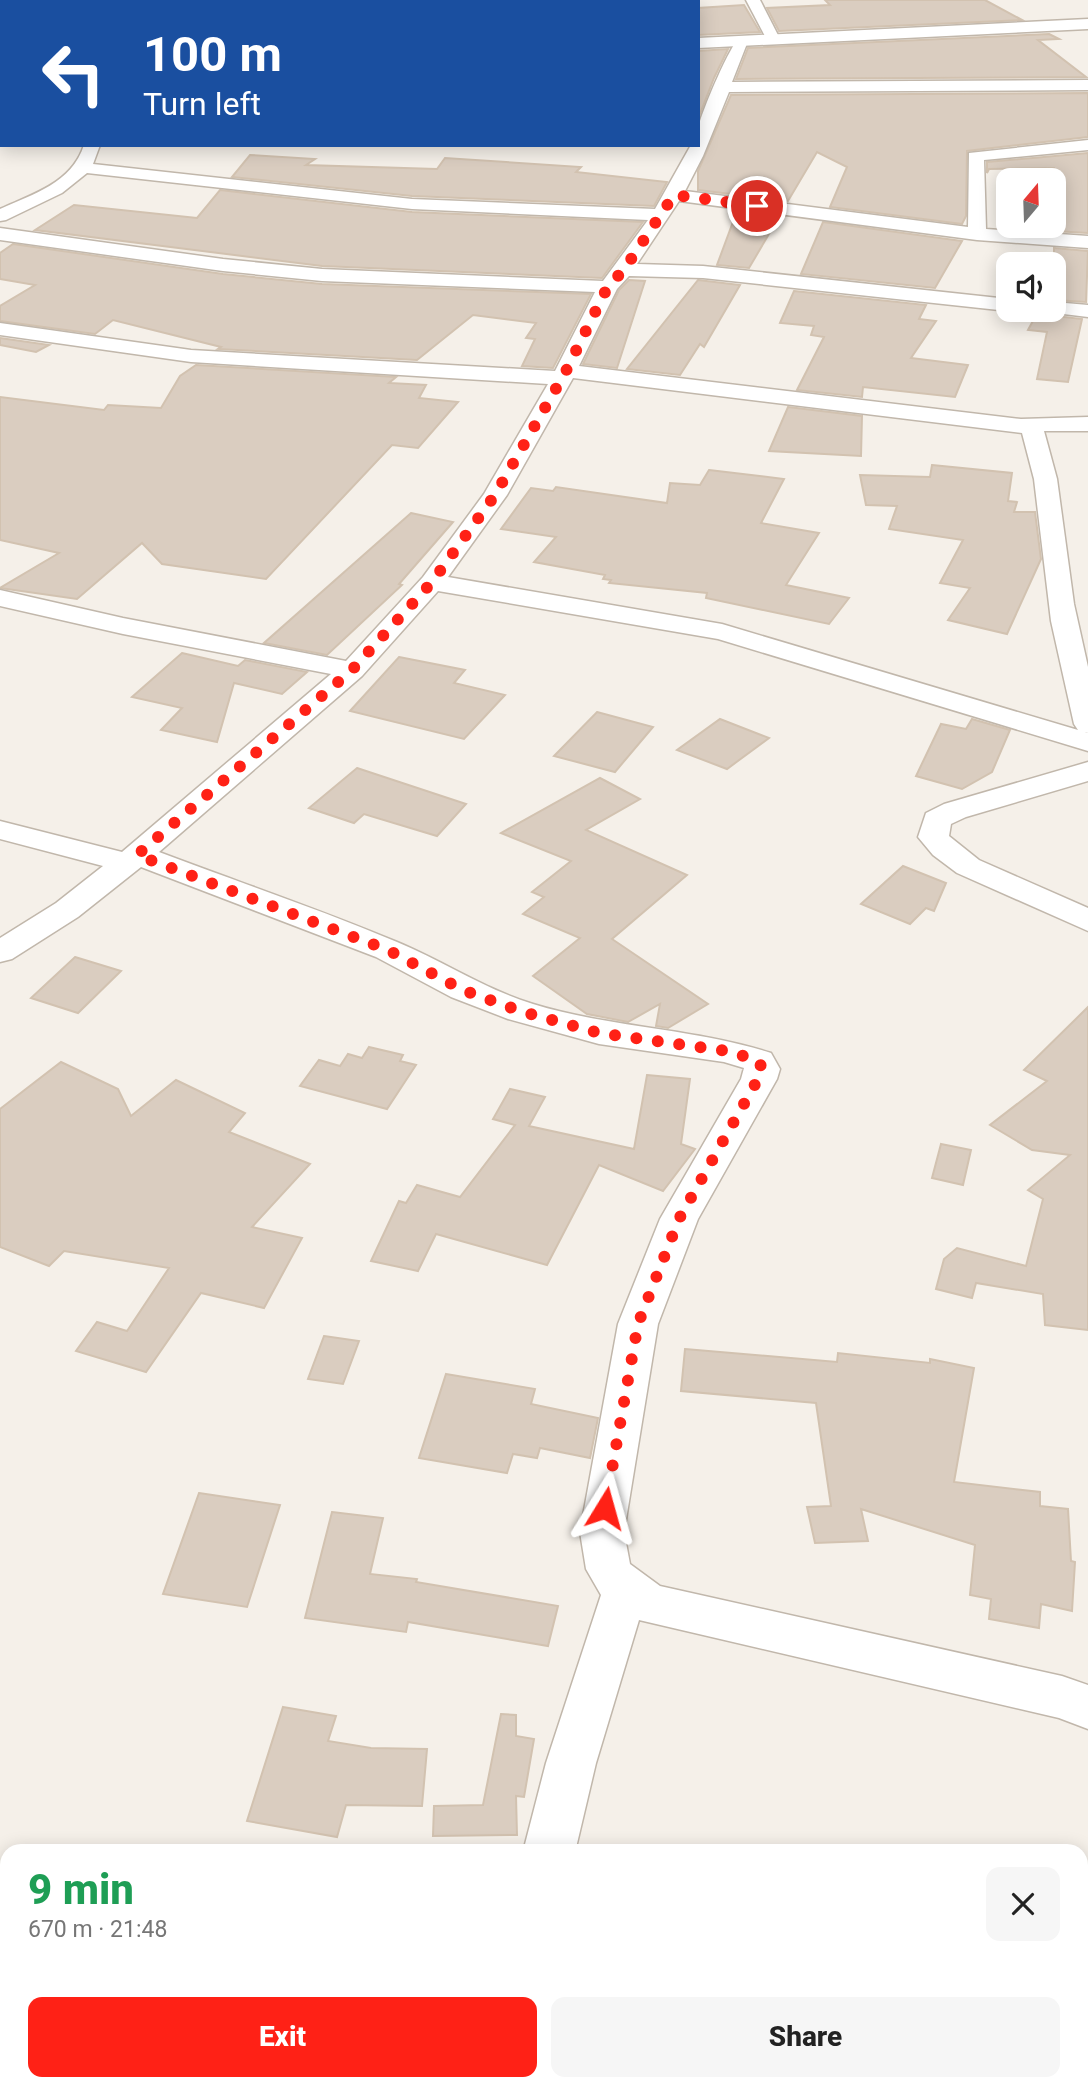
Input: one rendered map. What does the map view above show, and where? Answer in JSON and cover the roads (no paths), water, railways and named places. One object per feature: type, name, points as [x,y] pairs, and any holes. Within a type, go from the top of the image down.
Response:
[{"type":"street","points":[[752,0],[773,39]]},
{"type":"street","points":[[700,43],[1088,24]]},
{"type":"street","points":[[700,125],[721,87],[741,41]]},
{"type":"street","points":[[721,87],[1088,85]]},
{"type":"street","points":[[977,234],[975,157],[1088,145]]},
{"type":"street","points":[[0,216],[62,185],[85,168],[91,147]]},
{"type":"street","points":[[0,953],[68,910],[133,859],[352,670],[432,582],[495,495],[621,271],[667,205],[688,147]]},
{"type":"street","points":[[85,168],[412,204],[667,205],[1088,242]]},
{"type":"street","points":[[0,234],[223,265],[322,275],[621,271],[662,268],[854,288],[920,299],[996,304]]},
{"type":"street","points":[[1066,309],[1088,311]]},
{"type":"street","points":[[0,329],[191,356],[564,374],[1023,425],[1088,424]]},
{"type":"street","points":[[1023,425],[1035,433],[1039,446],[1056,551],[1058,587],[1088,724]]},
{"type":"street","points":[[432,582],[722,632],[1088,742]]},
{"type":"street","points":[[0,598],[96,621],[352,670]]},
{"type":"street","points":[[1088,771],[1049,784],[983,799],[953,811],[937,819],[933,837],[953,858],[973,870],[1040,897],[1088,921]]},
{"type":"street","points":[[0,830],[133,859],[388,950],[463,990],[520,1011],[599,1033],[728,1051],[759,1061],[762,1069],[758,1079],[679,1219],[638,1324],[602,1532],[604,1557],[610,1576],[625,1591],[651,1604],[1062,1697],[1088,1707]]},
{"type":"street","points":[[551,1844],[571,1763],[625,1591]]}]
